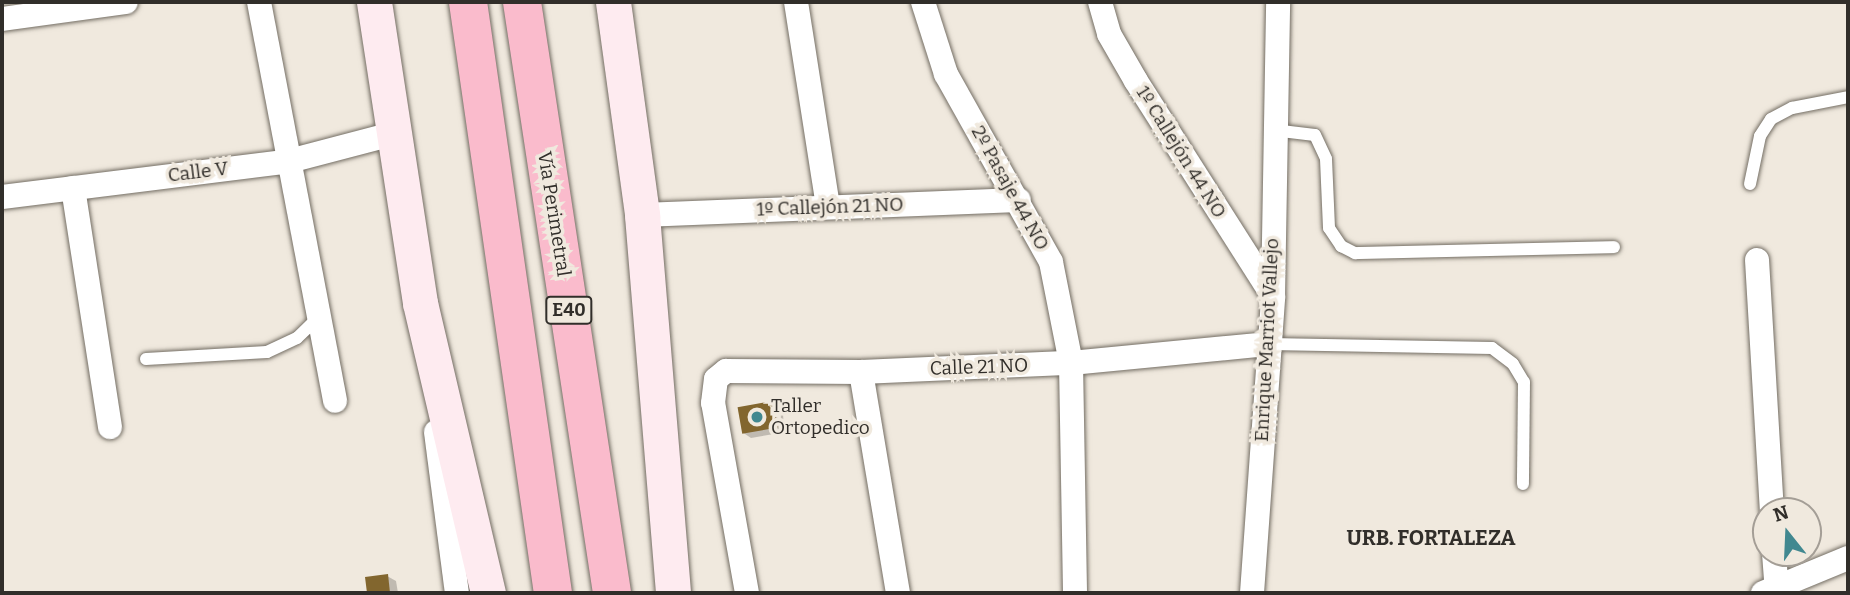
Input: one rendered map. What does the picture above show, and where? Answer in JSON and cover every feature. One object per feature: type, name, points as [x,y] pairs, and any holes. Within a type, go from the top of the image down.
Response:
[{"type":"highway","name":"Vía Perimetral","points":[[523,14],[612,593]]},
{"type":"highway","points":[[470,18],[553,593]]},
{"type":"main road","points":[[374,2],[392,134],[420,303],[488,593]]},
{"type":"main road","points":[[613,2],[642,215],[673,593]]},
{"type":"street","points":[[2,19],[44,7],[126,2]]},
{"type":"street","points":[[259,2],[335,401]]},
{"type":"street","points":[[796,2],[828,206]]},
{"type":"street","name":"2º Pasaje 44 NO","points":[[923,2],[946,74],[1019,200],[1051,262],[1071,363],[1075,593]]},
{"type":"street","name":"1º Callejón 44 NO","points":[[1100,2],[1109,34],[1136,81],[1273,297]]},
{"type":"street","name":"Enrique Marriot Vallejo","points":[[1252,593],[1273,297],[1273,130],[1278,2]]},
{"type":"street","name":"Calle V","points":[[2,197],[289,161],[392,134]]},
{"type":"street","points":[[73,188],[110,427]]},
{"type":"street","name":"1º Callejón 21 NO","points":[[642,215],[1019,200]]},
{"type":"street","points":[[1757,260],[1771,497]]},
{"type":"street","points":[[420,303],[457,593]]},
{"type":"street","name":"Calle 21 NO","points":[[747,593],[712,403],[716,379],[726,371],[861,372],[1071,363],[1269,344]]},
{"type":"street","points":[[861,372],[898,593]]},
{"type":"street","points":[[1773,567],[1772,592],[1848,558]]},
{"type":"lane","points":[[1750,184],[1760,136],[1771,119],[1792,108],[1848,97]]},
{"type":"lane","points":[[1273,130],[1315,135],[1326,159],[1329,228],[1341,246],[1356,253],[1614,247]]},
{"type":"lane","points":[[146,359],[267,352],[297,338],[318,318]]},
{"type":"lane","points":[[1269,344],[1492,348],[1513,363],[1524,382],[1523,484]]},
{"type":"building","name":"Taller Ortopedico","points":[[773,401],[778,428],[742,434],[738,407]]},
{"type":"building","points":[[388,574],[390,593],[367,593],[365,577]]},
{"type":"place","name":"Taller Ortopedico","points":[[757,417]]},
{"type":"district","name":"URB. FORTALEZA","points":[[1431,538]]}]
